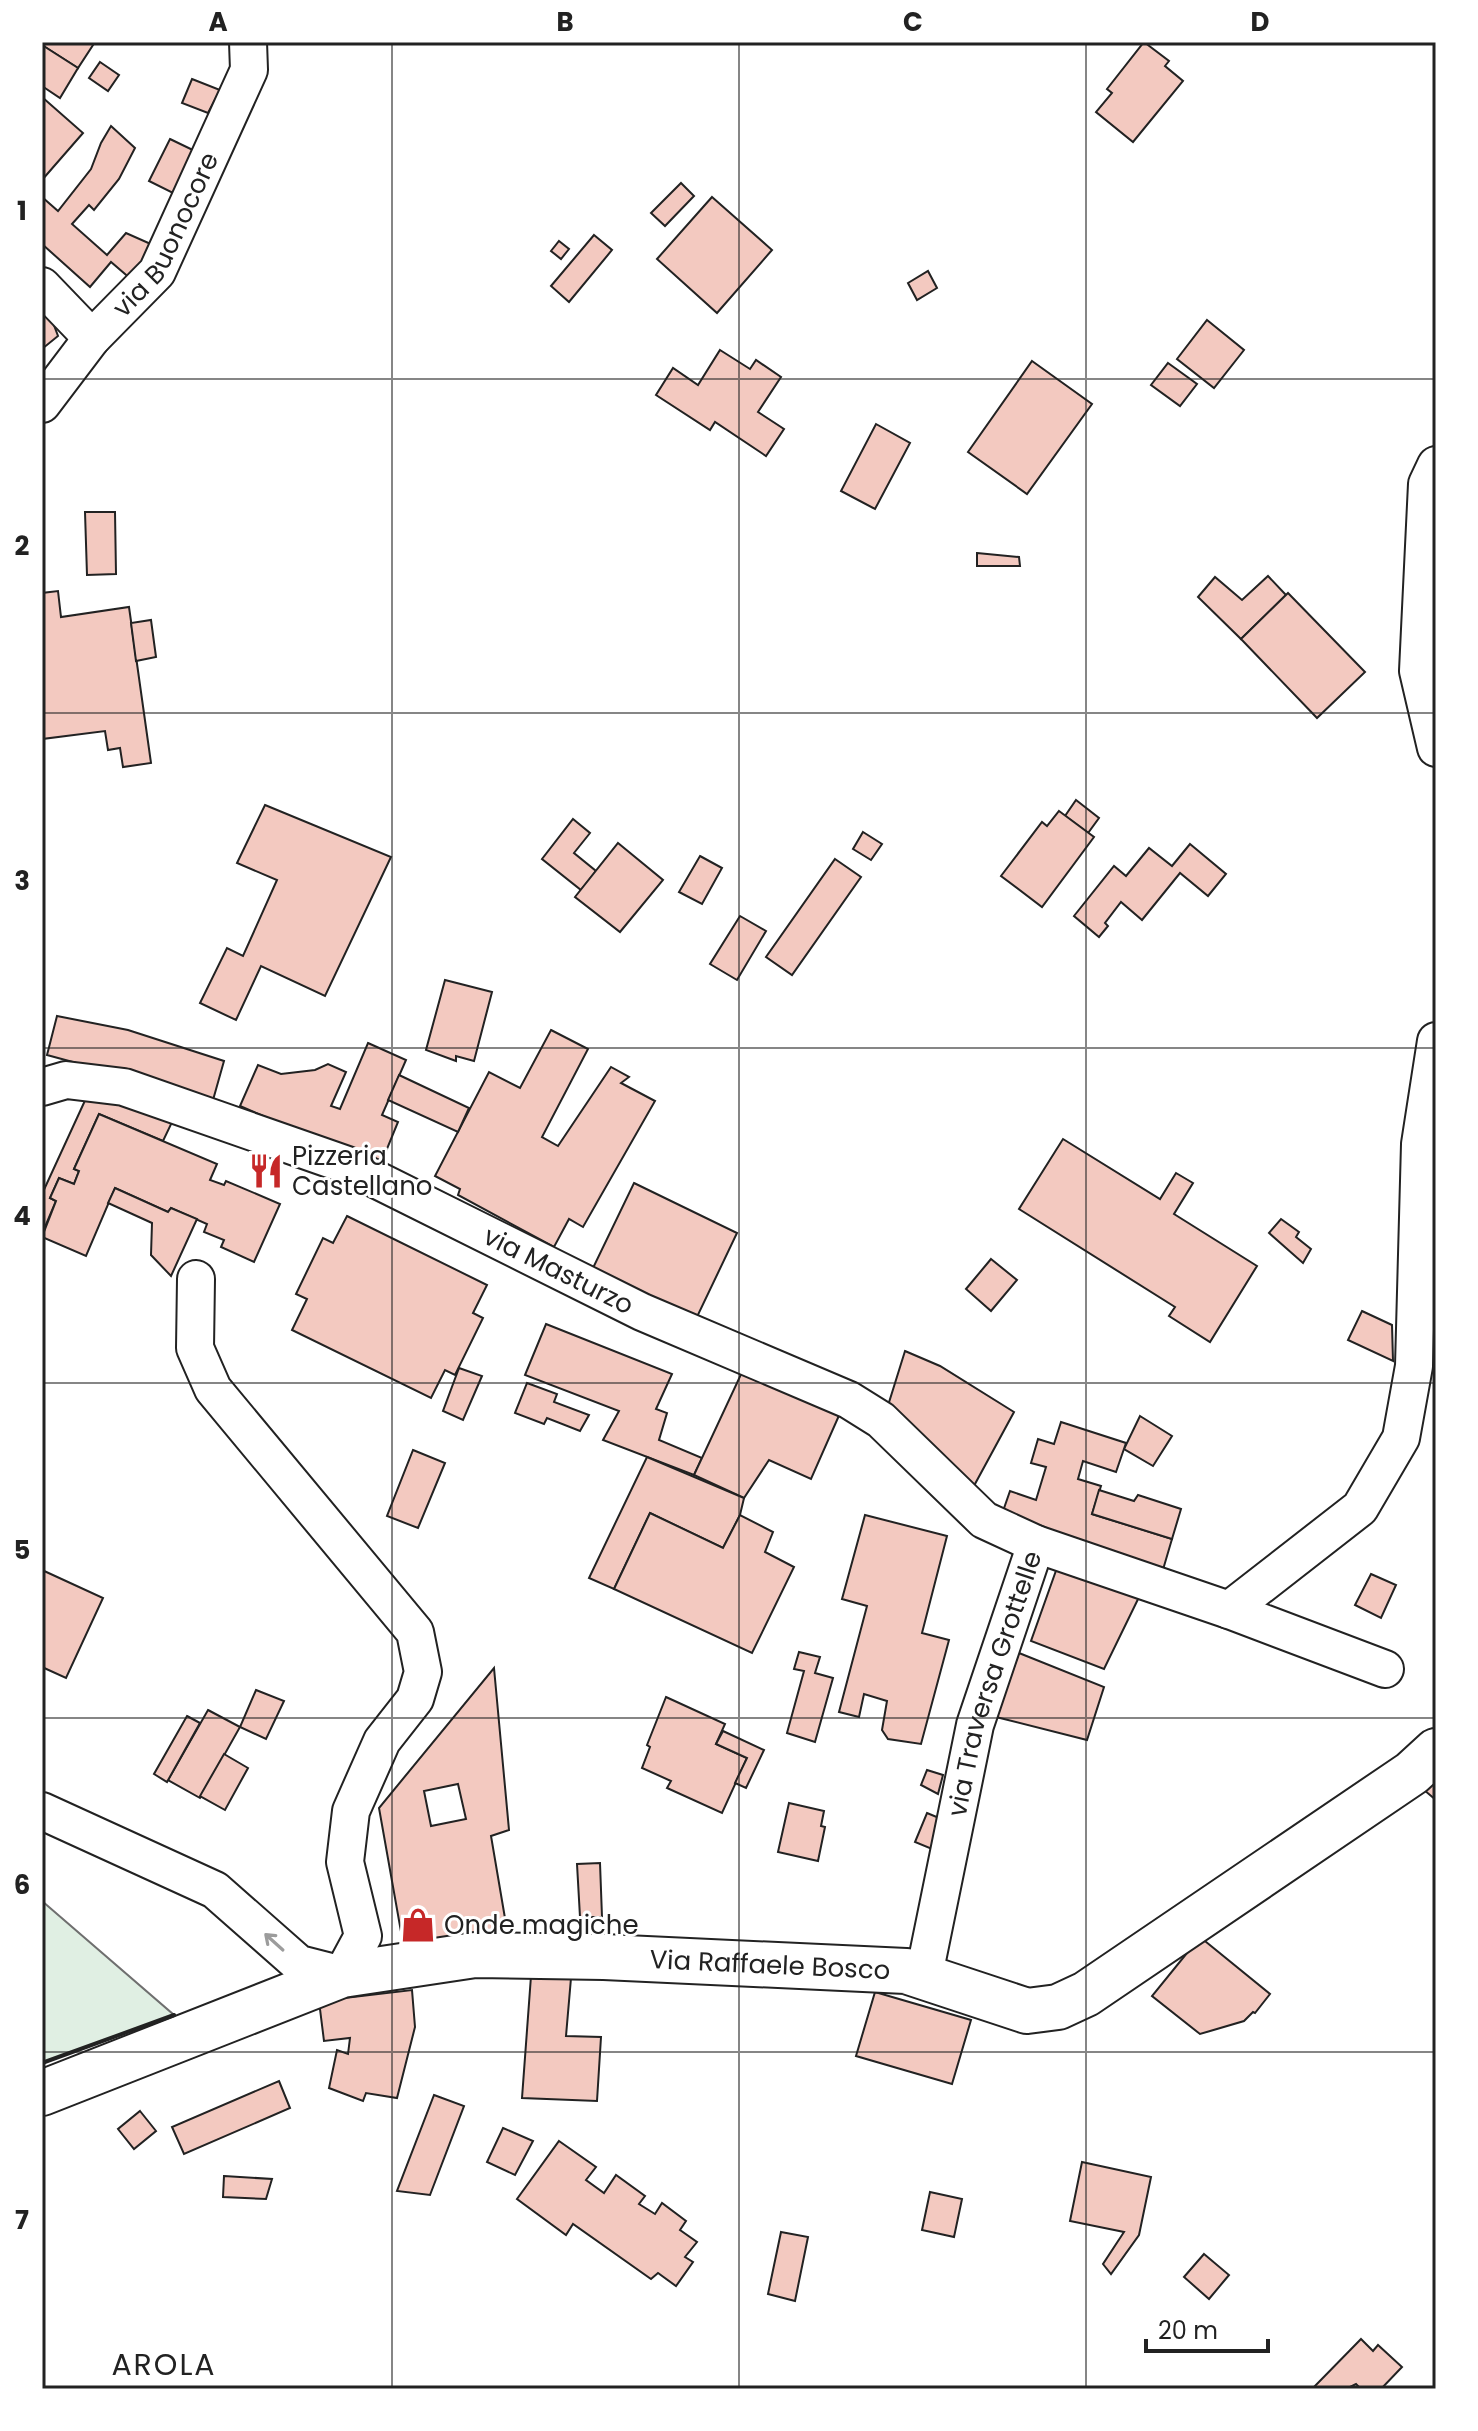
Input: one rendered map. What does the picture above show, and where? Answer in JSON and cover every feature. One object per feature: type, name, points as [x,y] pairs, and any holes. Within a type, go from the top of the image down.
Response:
[{"type":"street","name":"via Buonocore","points":[[42,404],[92,338],[157,272],[249,70],[248,42]]},
{"type":"street","points":[[42,286],[92,338]]},
{"type":"street","points":[[1436,465],[1427,484],[1418,671],[1436,748]]},
{"type":"street","points":[[1229,1610],[1360,1508],[1401,1438],[1414,1366],[1420,1144],[1436,1041]]},
{"type":"street","name":"via Masturzo","points":[[42,1087],[66,1080],[124,1087],[347,1165],[642,1312],[849,1400],[881,1420],[984,1520],[1036,1544]]},
{"type":"street","points":[[42,1811],[215,1890],[299,1964],[342,1975],[363,1936],[345,1862],[351,1811],[382,1741],[415,1699],[423,1672],[415,1632],[213,1389],[195,1348],[196,1279]]},
{"type":"street","name":"via Traversa Grottelle","points":[[924,1975],[975,1725],[1036,1544],[1229,1610],[1385,1669]]},
{"type":"street","name":"Via Raffaele Bosco","points":[[42,2093],[342,1975],[475,1955],[604,1957],[906,1971],[1027,2011],[1058,2007],[1086,1994],[1151,1950],[1412,1773],[1436,1751]]},
{"type":"green space","points":[[42,1901],[174,2015],[42,2063]]},
{"type":"building","points":[[42,42],[95,42],[78,68],[42,45]]},
{"type":"building","points":[[1144,42],[1169,61],[1165,66],[1183,81],[1133,142],[1096,112],[1112,93],[1107,89]]},
{"type":"building","points":[[42,45],[78,68],[60,98],[42,86]]},
{"type":"building","points":[[100,62],[119,75],[108,91],[89,78]]},
{"type":"building","points":[[192,79],[220,90],[208,113],[182,103]]},
{"type":"building","points":[[42,97],[83,133],[42,180]]},
{"type":"building","points":[[111,126],[135,148],[119,179],[94,210],[89,205],[72,224],[107,255],[126,233],[153,245],[132,280],[111,262],[90,287],[42,244],[42,197],[58,211],[91,169]]},
{"type":"building","points":[[170,139],[197,152],[175,194],[149,181]]},
{"type":"building","points":[[681,183],[694,196],[665,226],[651,213]]},
{"type":"building","points":[[712,197],[772,250],[717,313],[657,259]]},
{"type":"building","points":[[594,235],[612,250],[569,302],[551,286]]},
{"type":"building","points":[[559,241],[569,249],[561,259],[551,251]]},
{"type":"building","points":[[928,271],[937,288],[917,300],[908,283]]},
{"type":"building","points":[[46,304],[58,336],[42,349],[42,306]]},
{"type":"building","points":[[1207,320],[1244,350],[1214,388],[1177,359]]},
{"type":"building","points":[[720,350],[750,369],[756,360],[781,377],[758,412],[784,429],[766,456],[715,422],[710,430],[656,395],[673,368],[698,385]]},
{"type":"building","points":[[1032,361],[1092,404],[1027,494],[968,452]]},
{"type":"building","points":[[1168,363],[1197,384],[1180,406],[1151,385]]},
{"type":"building","points":[[876,424],[910,443],[875,509],[841,491]]},
{"type":"building","points":[[85,512],[115,512],[116,574],[87,575]]},
{"type":"building","points":[[977,553],[1019,557],[1020,566],[977,566]]},
{"type":"building","points":[[1268,576],[1286,595],[1241,639],[1198,597],[1215,577],[1242,600]]},
{"type":"building","points":[[58,591],[61,617],[129,607],[151,763],[123,767],[120,748],[108,750],[105,731],[42,739],[42,593]]},
{"type":"building","points":[[1288,593],[1365,672],[1317,718],[1241,639]]},
{"type":"building","points":[[151,620],[156,657],[136,661],[131,623]]},
{"type":"building","points":[[1076,800],[1099,818],[1088,833],[1065,816]]},
{"type":"building","points":[[265,805],[391,857],[325,996],[261,966],[236,1020],[200,1003],[227,948],[243,956],[277,880],[237,863]]},
{"type":"building","points":[[1059,811],[1094,837],[1042,907],[1001,876],[1042,822],[1047,826]]},
{"type":"building","points":[[573,819],[590,833],[574,853],[596,871],[581,890],[542,859]]},
{"type":"building","points":[[863,832],[882,844],[871,860],[853,849]]},
{"type":"building","points":[[618,843],[663,880],[620,932],[575,897]]},
{"type":"building","points":[[1190,844],[1226,874],[1208,896],[1180,873],[1142,920],[1121,902],[1099,937],[1074,916],[1114,866],[1126,876],[1149,848],[1172,866]]},
{"type":"building","points":[[700,856],[722,868],[702,904],[679,892]]},
{"type":"building","points":[[835,859],[861,877],[792,975],[766,957]]},
{"type":"building","points":[[740,916],[766,931],[737,980],[710,964]]},
{"type":"building","points":[[445,980],[492,992],[474,1061],[456,1056],[456,1061],[426,1050]]},
{"type":"building","points":[[57,1016],[128,1030],[224,1061],[213,1100],[47,1055]]},
{"type":"building","points":[[551,1030],[588,1049],[542,1137],[558,1146],[611,1067],[629,1077],[621,1083],[655,1101],[583,1227],[569,1219],[554,1247],[458,1195],[460,1189],[435,1176],[489,1072],[520,1088]]},
{"type":"building","points":[[368,1043],[406,1060],[382,1115],[398,1122],[380,1166],[240,1106],[258,1065],[281,1074],[315,1070],[328,1064],[346,1072],[331,1106],[340,1109]]},
{"type":"building","points":[[399,1075],[469,1108],[458,1132],[388,1100]]},
{"type":"building","points":[[88,1094],[174,1118],[163,1141],[99,1114],[74,1169],[79,1171],[74,1184],[59,1178],[50,1198],[56,1201],[42,1234],[42,1194]]},
{"type":"building","points":[[99,1114],[217,1164],[210,1180],[224,1185],[226,1181],[280,1204],[254,1262],[221,1247],[224,1240],[204,1232],[207,1224],[171,1208],[168,1212],[115,1188],[86,1256],[42,1237],[56,1201],[50,1198],[59,1178],[74,1184],[79,1171],[74,1169]]},
{"type":"building","points":[[1063,1139],[1160,1199],[1176,1173],[1193,1183],[1174,1214],[1257,1266],[1210,1342],[1169,1316],[1175,1307],[1019,1209]]},
{"type":"building","points":[[634,1183],[737,1233],[696,1319],[592,1270]]},
{"type":"building","points":[[115,1188],[168,1212],[171,1208],[197,1219],[171,1276],[151,1255],[152,1223],[108,1203]]},
{"type":"building","points":[[347,1216],[487,1285],[473,1313],[483,1318],[455,1375],[445,1370],[431,1398],[292,1330],[307,1299],[296,1294],[323,1238],[333,1243]]},
{"type":"building","points":[[1281,1219],[1299,1232],[1296,1237],[1311,1249],[1303,1263],[1269,1233]]},
{"type":"building","points":[[991,1259],[1017,1280],[991,1311],[966,1289]]},
{"type":"building","points":[[1362,1311],[1392,1325],[1393,1361],[1348,1340]]},
{"type":"building","points":[[546,1324],[672,1374],[656,1409],[667,1413],[659,1440],[702,1458],[694,1475],[603,1440],[619,1411],[525,1375]]},
{"type":"building","points":[[905,1351],[940,1366],[1014,1412],[969,1495],[886,1412]]},
{"type":"building","points":[[459,1368],[482,1376],[463,1420],[443,1411]]},
{"type":"building","points":[[743,1370],[841,1411],[811,1479],[769,1460],[744,1498],[694,1475]]},
{"type":"building","points":[[527,1383],[557,1394],[554,1402],[589,1415],[580,1431],[547,1418],[544,1424],[515,1413]]},
{"type":"building","points":[[1140,1416],[1172,1436],[1153,1466],[1124,1449]]},
{"type":"building","points":[[1061,1422],[1126,1443],[1116,1472],[1083,1461],[1078,1479],[1101,1486],[1092,1514],[1172,1539],[1162,1573],[1001,1517],[1010,1491],[1036,1500],[1046,1467],[1031,1463],[1038,1439],[1054,1444]]},
{"type":"building","points":[[413,1450],[445,1463],[418,1528],[387,1516]]},
{"type":"building","points":[[647,1457],[744,1498],[740,1515],[723,1548],[650,1513],[614,1589],[589,1578]]},
{"type":"building","points":[[1099,1490],[1134,1501],[1138,1495],[1181,1509],[1172,1539],[1092,1514]]},
{"type":"building","points":[[650,1513],[723,1548],[740,1515],[773,1532],[765,1552],[794,1567],[752,1653],[614,1589]]},
{"type":"building","points":[[865,1515],[947,1536],[922,1633],[949,1640],[921,1744],[888,1739],[882,1730],[887,1701],[864,1694],[859,1717],[839,1712],[867,1606],[842,1599]]},
{"type":"building","points":[[1058,1565],[1141,1593],[1104,1669],[1031,1641]]},
{"type":"building","points":[[42,1570],[103,1598],[66,1678],[42,1667]]},
{"type":"building","points":[[1371,1574],[1396,1585],[1381,1618],[1355,1605]]},
{"type":"building","points":[[799,1652],[820,1657],[815,1673],[833,1678],[815,1742],[787,1733],[804,1671],[794,1669]]},
{"type":"building","points":[[1019,1653],[1104,1687],[1087,1740],[996,1717]]},
{"type":"building","points":[[494,1668],[509,1830],[491,1836],[507,1930],[403,1943],[379,1808]],"holes":[[[458,1784],[466,1819],[431,1826],[424,1791]]]},
{"type":"building","points":[[256,1690],[284,1701],[266,1739],[240,1727]]},
{"type":"building","points":[[666,1697],[725,1724],[716,1744],[747,1758],[722,1813],[667,1788],[671,1781],[642,1768],[650,1747],[647,1745]]},
{"type":"building","points":[[208,1710],[240,1727],[200,1798],[168,1780]]},
{"type":"building","points":[[187,1716],[200,1723],[167,1782],[154,1774]]},
{"type":"building","points":[[723,1731],[764,1750],[746,1788],[735,1783],[747,1758],[716,1744]]},
{"type":"building","points":[[224,1754],[248,1768],[225,1810],[200,1796]]},
{"type":"building","points":[[927,1770],[943,1775],[938,1794],[921,1785]]},
{"type":"building","points":[[1436,1776],[1436,1800],[1424,1790]]},
{"type":"building","points":[[789,1803],[824,1811],[821,1826],[825,1827],[818,1861],[778,1852]]},
{"type":"building","points":[[927,1813],[944,1820],[932,1849],[915,1842]]},
{"type":"building","points":[[600,1863],[602,1917],[580,1917],[577,1864]]},
{"type":"building","points":[[1200,1937],[1270,1994],[1244,2021],[1200,2034],[1152,1996]]},
{"type":"building","points":[[531,1976],[571,1978],[566,2036],[601,2037],[597,2101],[522,2098]]},
{"type":"building","points":[[412,1990],[415,2027],[397,2098],[366,2093],[363,2101],[329,2088],[337,2050],[348,2054],[350,2038],[324,2041],[319,2001]]},
{"type":"building","points":[[875,1992],[971,2020],[952,2084],[856,2056]]},
{"type":"building","points":[[279,2081],[290,2108],[184,2154],[172,2127]]},
{"type":"building","points":[[434,2095],[464,2106],[430,2195],[397,2191]]},
{"type":"building","points":[[140,2111],[156,2131],[134,2149],[118,2129]]},
{"type":"building","points":[[503,2128],[533,2141],[515,2175],[487,2162]]},
{"type":"building","points":[[559,2141],[596,2167],[586,2180],[604,2193],[616,2175],[645,2196],[639,2204],[655,2214],[662,2203],[686,2221],[680,2230],[697,2242],[685,2257],[693,2262],[676,2286],[658,2273],[651,2279],[573,2224],[566,2235],[517,2199]]},
{"type":"building","points":[[1082,2162],[1151,2177],[1139,2235],[1111,2274],[1103,2264],[1124,2232],[1070,2221]]},
{"type":"building","points":[[224,2176],[272,2179],[266,2199],[223,2197]]},
{"type":"building","points":[[930,2192],[962,2199],[954,2237],[922,2230]]},
{"type":"building","points":[[781,2232],[808,2237],[795,2301],[768,2294]]},
{"type":"building","points":[[1204,2254],[1229,2275],[1209,2299],[1184,2277]]},
{"type":"building","points":[[1361,2339],[1373,2351],[1378,2345],[1402,2367],[1381,2389],[1361,2389],[1356,2384],[1346,2389],[1312,2389]]},
{"type":"wall","points":[[42,2063],[174,2015]]},
{"type":"place","name":"Pizzeria Castellano","points":[[266,1171]]},
{"type":"place","name":"Onde magiche","points":[[418,1925]]},
{"type":"district","name":"AROLA","points":[[164,2364]]}]
